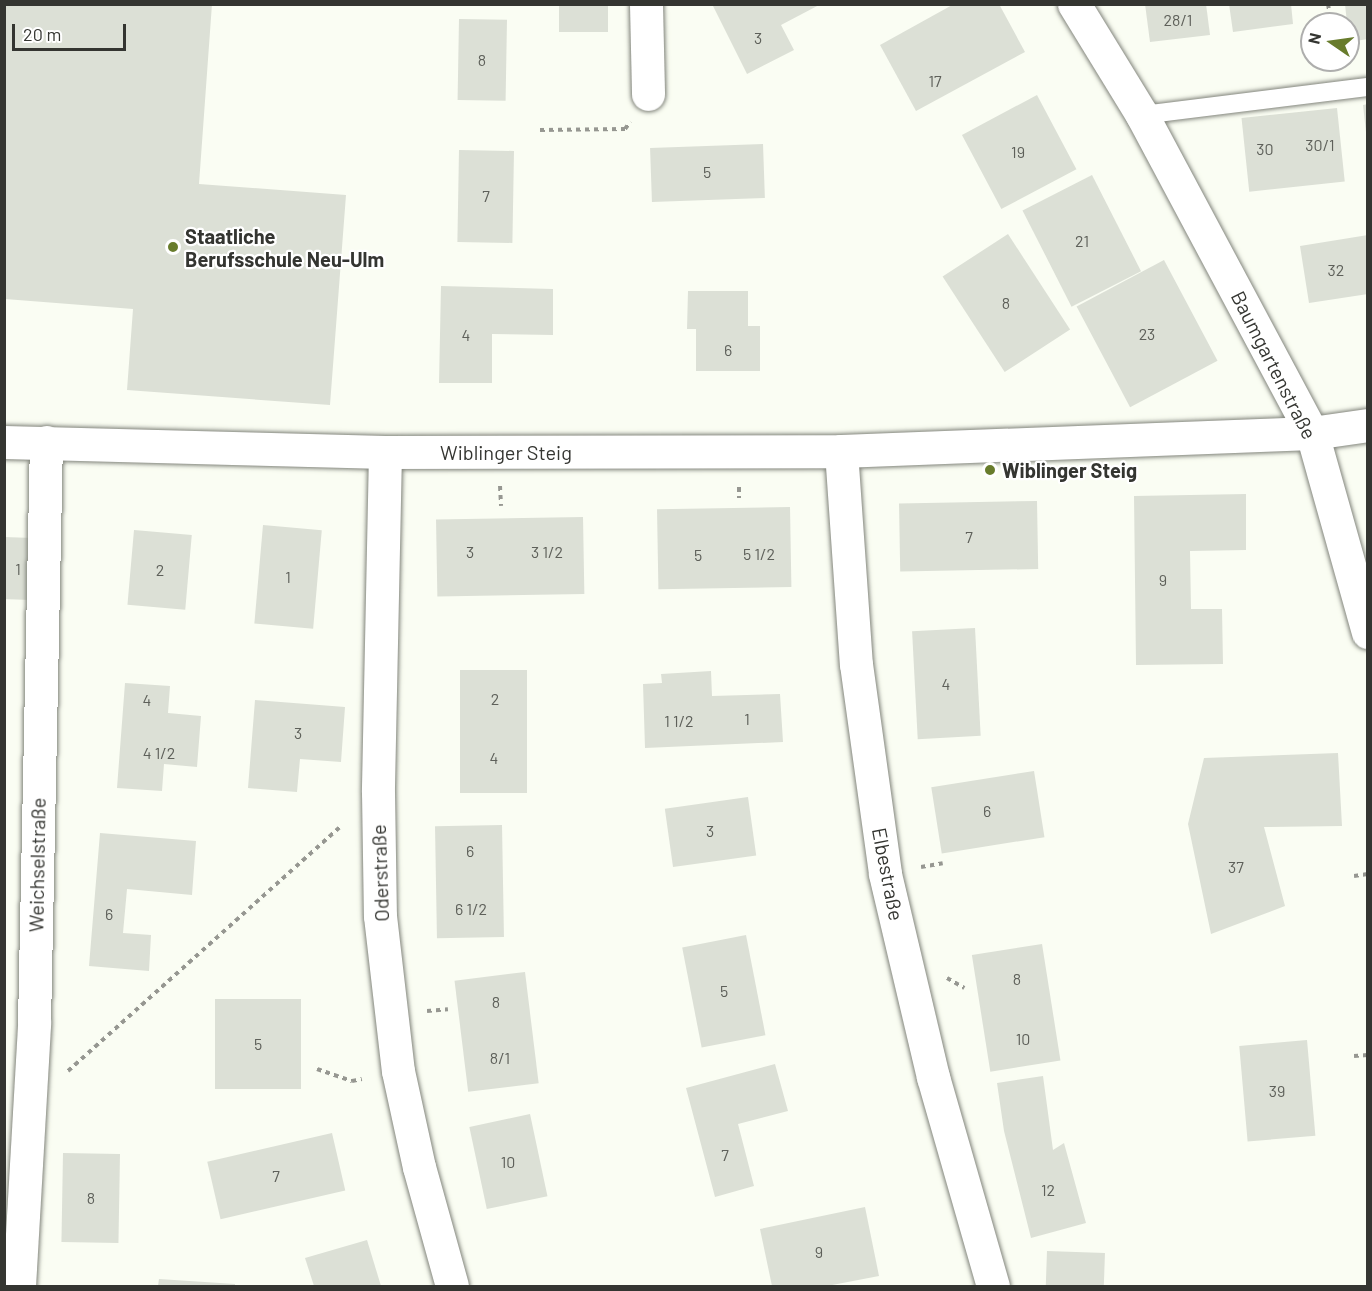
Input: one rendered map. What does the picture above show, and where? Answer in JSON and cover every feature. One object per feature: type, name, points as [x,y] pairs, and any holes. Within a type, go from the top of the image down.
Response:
[{"type":"street","points":[[646,4],[648,94]]},
{"type":"street","name":"Baumgartenstraße","points":[[1074,4],[1142,115],[1312,433],[1368,632]]},
{"type":"street","name":"Wiblinger Steig","points":[[4,442],[385,452],[841,451],[1312,433],[1368,425]]},
{"type":"street","name":"Weichselstraße","points":[[20,1287],[31,1104],[46,442]]},
{"type":"street","name":"Elbestraße","points":[[841,451],[856,664],[885,874],[933,1077],[993,1287]]},
{"type":"street","name":"Oderstraße","points":[[385,452],[378,792],[380,916],[398,1071],[419,1167],[452,1287]]},
{"type":"lane","points":[[1142,115],[1368,87]]},
{"type":"path","points":[[540,130],[626,129],[648,94]]},
{"type":"path","points":[[31,1104],[378,792]]},
{"type":"path","points":[[1354,876],[1368,874]]},
{"type":"path","points":[[1354,1056],[1368,1056]]},
{"type":"path","points":[[317,1069],[352,1081],[398,1071]]},
{"type":"building","name":"Staatliche Berufsschule Neu-Ulm","points":[[5,4],[212,4],[199,184],[346,195],[330,405],[127,390],[133,309],[5,299]]},
{"type":"building","points":[[559,4],[608,4],[608,32],[559,32]]},
{"type":"building","points":[[712,4],[821,4],[781,25],[794,50],[747,74]]},
{"type":"building","points":[[954,4],[999,4],[1025,52],[916,111],[880,45]]},
{"type":"building","points":[[1145,4],[1206,4],[1210,35],[1150,42]]},
{"type":"building","points":[[1229,4],[1291,4],[1293,24],[1233,32]]},
{"type":"building","points":[[1345,4],[1368,4],[1368,39],[1360,40],[1360,12],[1346,12]]},
{"type":"building","points":[[459,19],[507,20],[506,101],[458,100]]},
{"type":"building","points":[[1037,95],[1076,169],[1001,209],[962,135]]},
{"type":"building","points":[[1368,104],[1368,131],[1366,132],[1363,105]]},
{"type":"building","points":[[1337,108],[1345,182],[1249,192],[1242,118]]},
{"type":"building","points":[[763,144],[765,198],[652,202],[650,148]]},
{"type":"building","points":[[459,150],[514,151],[512,243],[457,242]]},
{"type":"building","points":[[1092,175],[1141,271],[1072,307],[1023,210]]},
{"type":"building","points":[[1008,234],[1070,330],[1005,372],[943,276]]},
{"type":"building","points":[[1368,235],[1368,294],[1309,303],[1300,246]]},
{"type":"building","points":[[1164,260],[1218,361],[1130,407],[1077,306]]},
{"type":"building","points":[[441,286],[553,289],[553,335],[492,334],[492,383],[439,383]]},
{"type":"building","points":[[688,291],[748,291],[748,326],[760,326],[760,371],[696,371],[696,329],[687,329]]},
{"type":"building","points":[[1246,494],[1246,550],[1190,551],[1191,609],[1222,609],[1223,664],[1136,665],[1134,496]]},
{"type":"building","points":[[1037,501],[1038,569],[900,571],[899,503]]},
{"type":"building","points":[[790,507],[791,587],[658,589],[657,509]]},
{"type":"building","points":[[583,517],[584,594],[437,597],[436,520]]},
{"type":"building","points":[[263,525],[322,530],[313,629],[254,624]]},
{"type":"building","points":[[134,530],[192,535],[185,610],[127,605]]},
{"type":"building","points":[[4,537],[33,538],[31,600],[4,599]]},
{"type":"building","points":[[975,628],[981,736],[918,739],[912,631]]},
{"type":"building","points":[[460,670],[527,670],[527,793],[460,793]]},
{"type":"building","points":[[711,671],[712,696],[780,694],[783,742],[645,748],[643,684],[662,683],[661,674]]},
{"type":"building","points":[[125,683],[170,686],[168,713],[201,716],[197,767],[164,764],[162,791],[117,788]]},
{"type":"building","points":[[255,700],[345,707],[341,762],[300,759],[297,792],[248,788]]},
{"type":"building","points":[[1338,753],[1342,826],[1264,827],[1285,906],[1211,934],[1188,824],[1204,758]]},
{"type":"building","points":[[1034,771],[1044,837],[942,853],[931,787]]},
{"type":"building","points":[[748,797],[756,855],[673,867],[665,809]]},
{"type":"building","points":[[502,825],[504,937],[437,938],[435,826]]},
{"type":"building","points":[[100,833],[196,841],[192,895],[127,889],[123,933],[151,935],[149,971],[89,966]]},
{"type":"building","points":[[746,935],[765,1035],[702,1048],[682,947]]},
{"type":"building","points":[[1042,944],[1060,1061],[990,1072],[972,955]]},
{"type":"building","points":[[525,972],[539,1083],[468,1092],[455,981]]},
{"type":"building","points":[[215,999],[301,999],[301,1089],[215,1089]]},
{"type":"building","points":[[1307,1040],[1315,1136],[1248,1142],[1239,1046]]},
{"type":"building","points":[[775,1064],[788,1111],[738,1124],[754,1186],[715,1197],[686,1088]]},
{"type":"building","points":[[1043,1076],[1053,1150],[1064,1143],[1086,1223],[1031,1238],[1004,1131],[997,1083]]},
{"type":"building","points":[[530,1114],[547,1196],[487,1209],[469,1127]]},
{"type":"building","points":[[332,1133],[345,1190],[221,1219],[207,1162]]},
{"type":"building","points":[[63,1153],[120,1154],[118,1243],[61,1242]]},
{"type":"building","points":[[865,1207],[879,1276],[827,1286],[772,1286],[760,1229]]},
{"type":"building","points":[[367,1240],[381,1286],[314,1286],[305,1258]]},
{"type":"building","points":[[1047,1251],[1105,1253],[1104,1286],[1046,1286]]},
{"type":"building","points":[[159,1279],[235,1284],[235,1286],[158,1286]]},
{"type":"place","name":"Staatliche Berufsschule Neu-Ulm","points":[[173,247]]},
{"type":"place","name":"Wiblinger Steig","points":[[990,470]]}]
